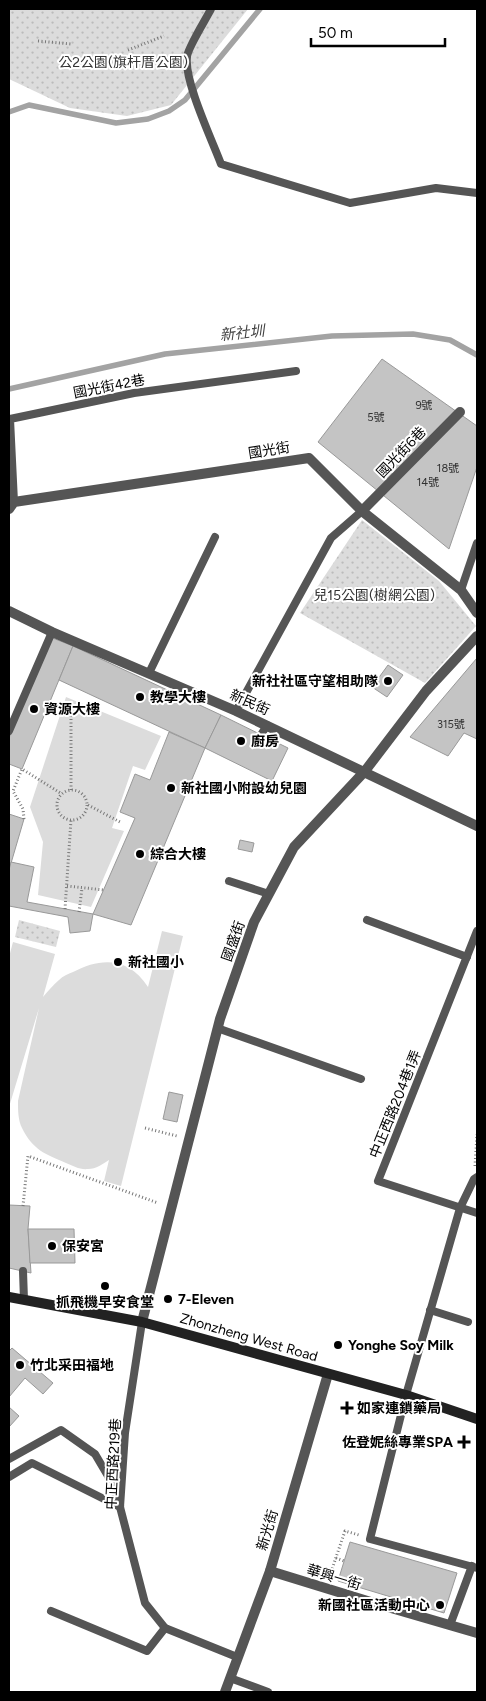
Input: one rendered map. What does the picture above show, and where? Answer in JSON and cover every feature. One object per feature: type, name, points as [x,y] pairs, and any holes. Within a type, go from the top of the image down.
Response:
[{"type":"main road","name":"Zhonzheng West Road","points":[[9,1297],[142,1322],[406,1395],[477,1419]]},
{"type":"street","name":"國光街6巷","points":[[362,511],[460,412]]},
{"type":"street","name":"國光街","points":[[11,506],[309,458],[362,511],[461,590],[477,613]]},
{"type":"street","name":"新民街","points":[[9,611],[52,632],[267,725],[477,826]]},
{"type":"street","name":"國盛街","points":[[142,1322],[218,1028],[254,922],[294,847],[365,771],[426,691],[477,636]]},
{"type":"street","name":"新光街","points":[[225,1692],[270,1571],[328,1374]]},
{"type":"street","name":"華興一街","points":[[270,1571],[477,1633]]},
{"type":"lane","points":[[211,9],[186,56],[189,78],[221,164],[350,202],[436,188],[477,193]]},
{"type":"lane","name":"國光街42巷","points":[[11,506],[10,419],[134,392],[296,371]]},
{"type":"lane","points":[[236,711],[331,538],[362,511]]},
{"type":"lane","points":[[149,673],[214,537]]},
{"type":"lane","points":[[461,590],[477,543]]},
{"type":"lane","points":[[9,731],[52,632]]},
{"type":"lane","points":[[261,735],[267,725]]},
{"type":"lane","points":[[230,881],[269,894]]},
{"type":"lane","points":[[367,920],[467,957]]},
{"type":"lane","name":"中正西路204巷1弄","points":[[460,1208],[378,1181],[477,931]]},
{"type":"lane","points":[[218,1028],[361,1079]]},
{"type":"lane","points":[[450,1625],[474,1567],[370,1539],[406,1395],[430,1310],[460,1208],[475,1178]]},
{"type":"lane","points":[[460,1208],[477,1213]]},
{"type":"lane","points":[[23,1271],[24,1300]]},
{"type":"lane","points":[[430,1310],[468,1322]]},
{"type":"lane","name":"中正西路219巷","points":[[142,1322],[125,1433],[120,1507],[145,1603],[165,1628]]},
{"type":"lane","points":[[9,1459],[61,1430],[95,1454],[108,1476],[120,1507]]},
{"type":"lane","points":[[9,1477],[32,1463],[120,1507]]},
{"type":"lane","points":[[51,1611],[147,1651],[165,1628],[237,1657]]},
{"type":"lane","points":[[230,1678],[268,1692]]},
{"type":"path","points":[[128,50],[164,36]]},
{"type":"path","points":[[38,41],[71,44]]},
{"type":"path","points":[[71,702],[71,790]]},
{"type":"path","points":[[24,819],[22,809],[13,791],[22,769],[62,794]]},
{"type":"path","points":[[88,805],[84,814],[76,820],[71,820],[62,816],[57,802],[62,794],[76,790],[84,795],[88,805],[120,822]]},
{"type":"path","points":[[65,909],[71,820]]},
{"type":"path","points":[[66,886],[104,890]]},
{"type":"path","points":[[79,912],[82,888]]},
{"type":"path","points":[[145,1128],[182,1138]]},
{"type":"path","points":[[475,1178],[477,1134]]},
{"type":"path","points":[[24,1206],[28,1156],[164,1205]]},
{"type":"path","points":[[326,1588],[346,1531],[370,1539]]},
{"type":"path","points":[[336,1558],[344,1561]]},
{"type":"green space","name":"公2公園(旗杆厝公園)","points":[[9,9],[248,9],[171,105],[127,116],[70,108],[9,79]]},
{"type":"green space","name":"兒15公園(樹網公園)","points":[[362,520],[439,581],[476,626],[425,683],[300,613]]},
{"type":"green space","points":[[66,697],[161,736],[145,770],[133,766],[112,828],[124,831],[91,907],[38,895],[43,842],[30,807]]},
{"type":"green space","points":[[19,920],[60,931],[56,947],[15,937]]},
{"type":"green space","points":[[162,931],[183,936],[121,1186],[104,1181],[109,1160],[94,1168],[85,1169],[77,1167],[40,1150],[22,1128],[19,1118],[18,1101],[39,1008],[9,1107],[9,957],[13,942],[55,954],[43,997],[64,976],[83,967],[104,962],[123,965],[132,970],[148,987]]},
{"type":"building","points":[[382,359],[477,426],[477,467],[449,549],[318,442]]},
{"type":"building","name":"資源大樓","points":[[50,637],[73,646],[22,769],[9,764],[9,738]]},
{"type":"building","name":"教學大樓","points":[[73,646],[221,715],[205,748],[59,680]]},
{"type":"building","points":[[477,658],[477,739],[464,733],[448,756],[410,737]]},
{"type":"building","name":"新社社區守望相助隊","points":[[388,665],[403,675],[387,697],[372,687]]},
{"type":"building","name":"廚房","points":[[221,715],[288,748],[272,781],[205,748]]},
{"type":"building","name":"綜合大樓","points":[[169,732],[205,748],[131,925],[93,914],[135,818],[120,812],[135,774],[150,780]]},
{"type":"building","points":[[9,814],[24,819],[9,870]]},
{"type":"building","points":[[240,840],[254,843],[252,852],[238,849]]},
{"type":"building","points":[[11,862],[34,867],[27,902],[93,914],[90,931],[70,933],[68,917],[9,906],[9,870]]},
{"type":"building","points":[[169,1092],[183,1095],[177,1122],[163,1119]]},
{"type":"building","points":[[9,1205],[30,1206],[28,1229],[31,1273],[9,1268]]},
{"type":"building","name":"保安宮","points":[[28,1229],[74,1229],[75,1263],[30,1263]]},
{"type":"building","name":"竹北采田福地","points":[[12,1348],[53,1383],[43,1394],[25,1378],[9,1397],[9,1351]]},
{"type":"building","name":"竹北采田福地","points":[[9,1407],[19,1416],[9,1427]]},
{"type":"building","points":[[350,1542],[457,1573],[444,1613],[338,1581]]},
{"type":"waterway","name":"新社圳","points":[[9,112],[29,105],[116,123],[148,119],[169,111],[185,100],[260,9]]},
{"type":"waterway","name":"新社圳","points":[[9,389],[165,354],[332,336],[413,334],[450,340],[477,355]]},
{"type":"place","name":"新社社區守望相助隊","points":[[388,681]]},
{"type":"place","name":"教學大樓","points":[[140,697]]},
{"type":"place","name":"資源大樓","points":[[34,709]]},
{"type":"place","name":"廚房","points":[[241,741]]},
{"type":"place","name":"新社國小附設幼兒園","points":[[171,788]]},
{"type":"place","name":"綜合大樓","points":[[140,854]]},
{"type":"place","name":"新社國小","points":[[118,962]]},
{"type":"place","name":"保安宮","points":[[52,1246]]},
{"type":"place","name":"抓飛機早安食堂","points":[[105,1286]]},
{"type":"place","name":"7-Eleven","points":[[168,1299]]},
{"type":"place","name":"Yonghe Soy Milk","points":[[338,1345]]},
{"type":"place","name":"竹北采田福地","points":[[20,1365]]},
{"type":"place","name":"如家連鎖藥局","points":[[347,1408]]},
{"type":"place","name":"佐登妮絲專業SPA","points":[[464,1442]]},
{"type":"place","name":"新國社區活動中心","points":[[440,1605]]}]
